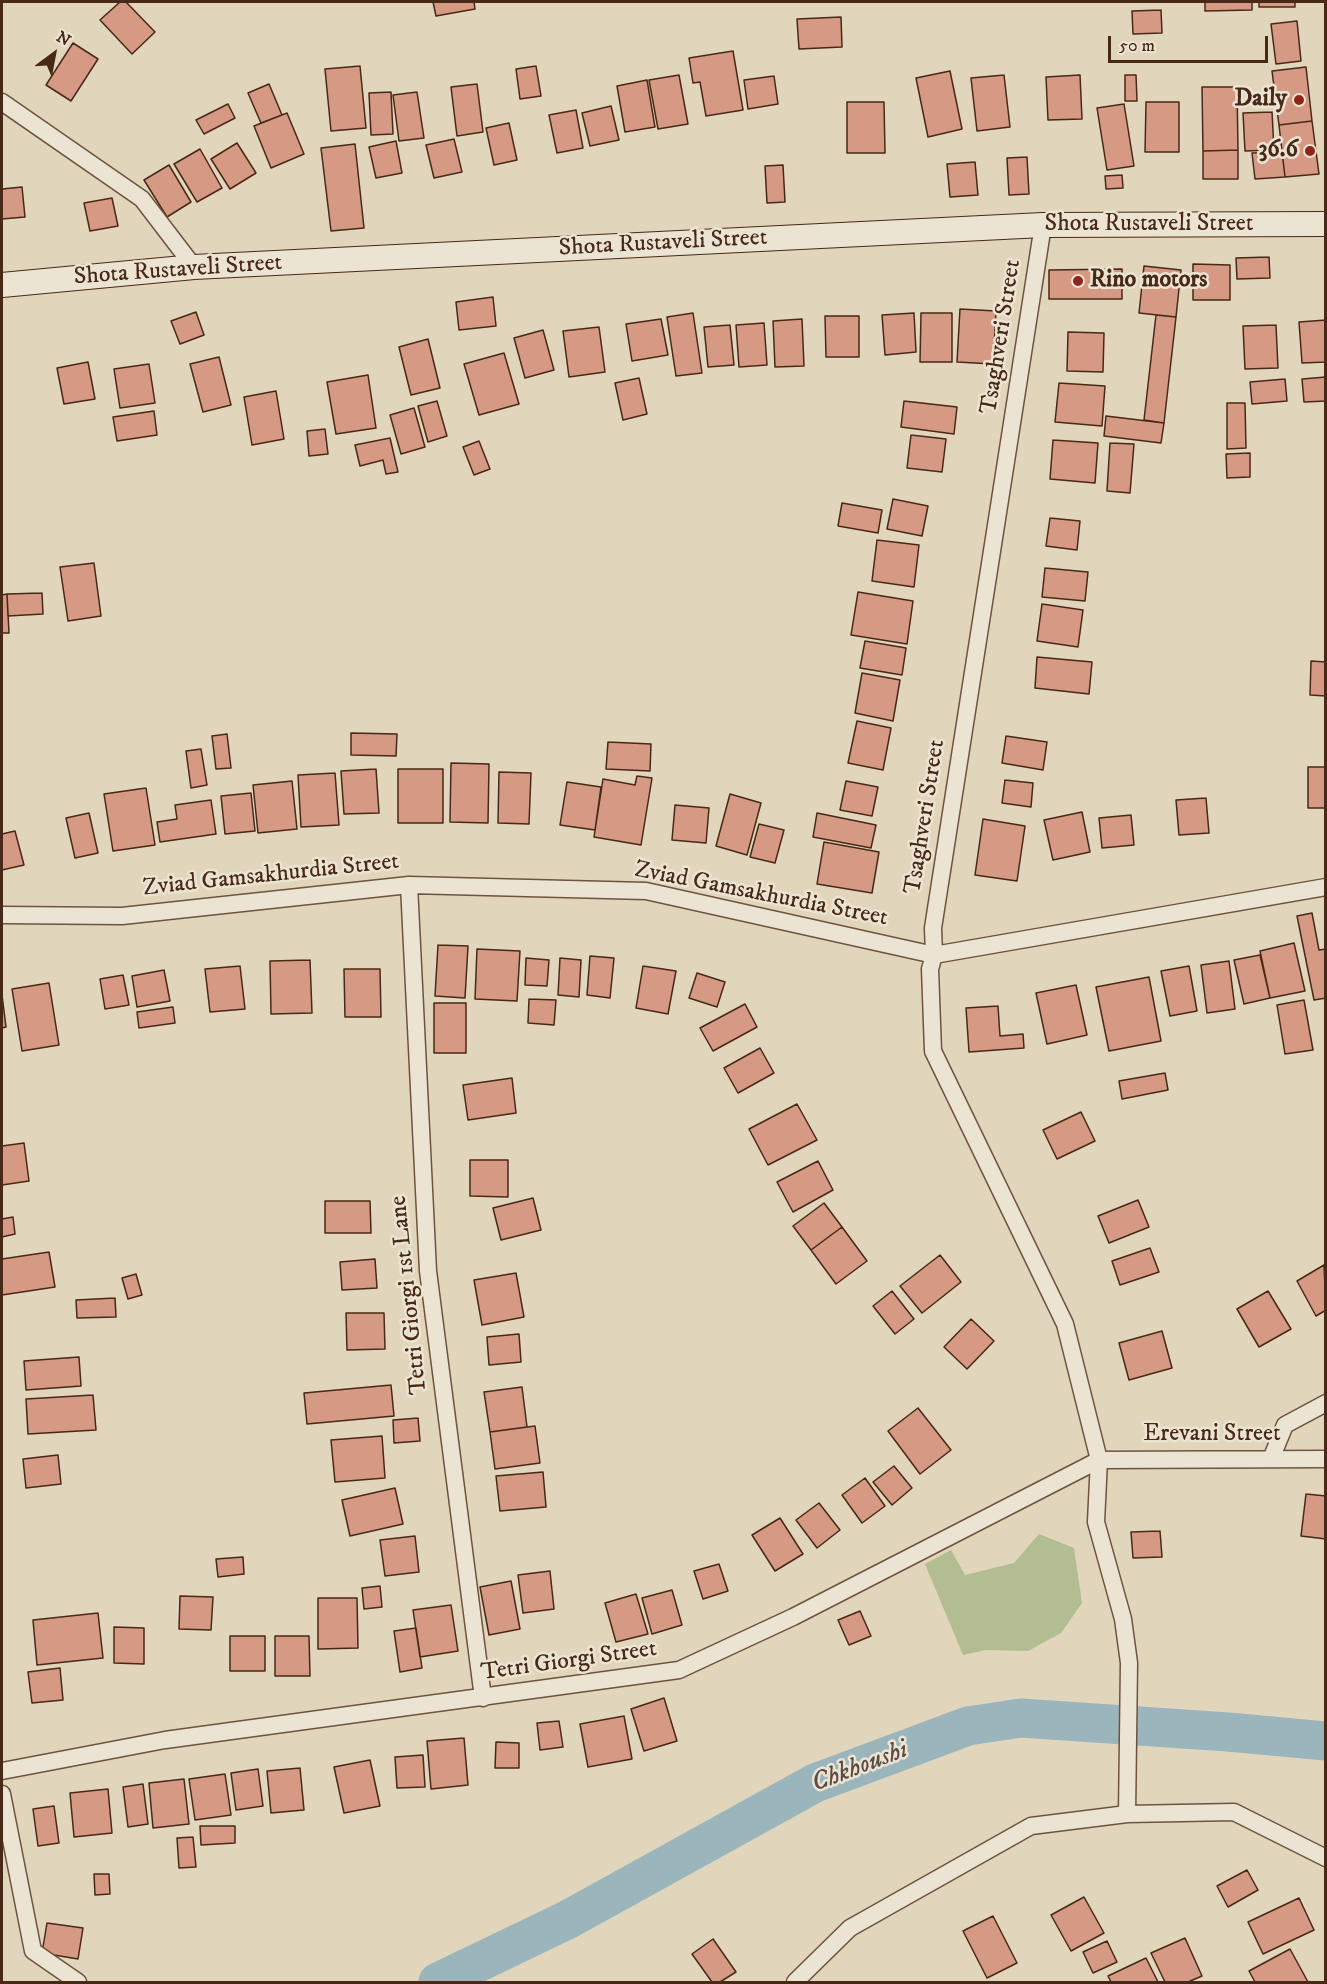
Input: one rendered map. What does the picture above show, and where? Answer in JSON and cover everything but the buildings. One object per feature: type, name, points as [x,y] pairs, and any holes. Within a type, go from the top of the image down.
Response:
[{"type":"main road","name":"Shota Rustaveli Street","points":[[2,285],[194,267],[1043,225],[1326,224]]},
{"type":"street","points":[[2,102],[142,199],[194,267]]},
{"type":"street","name":"Tsaghveri Street","points":[[1043,225],[933,928],[934,955],[930,969],[933,1051],[1065,1324],[1099,1460],[1096,1522],[1123,1619],[1129,1663],[1127,1814]]},
{"type":"street","name":"Zviad Gamsakhurdia Street","points":[[2,915],[122,916],[409,885],[646,891],[934,955],[1326,887]]},
{"type":"street","name":"Tetri Giorgi 1st Lane","points":[[409,885],[428,1271],[483,1698]]},
{"type":"street","points":[[1271,1459],[1285,1425],[1326,1403]]},
{"type":"street","name":"Erevani Street","points":[[1099,1460],[1326,1459]]},
{"type":"street","name":"Tetri Giorgi Street","points":[[2,1771],[165,1740],[679,1670],[793,1617],[1099,1460]]},
{"type":"street","points":[[2,1794],[33,1951],[78,1983]]},
{"type":"street","points":[[795,1983],[849,1928],[1031,1826],[1127,1814],[1234,1812],[1326,1858]]},
{"type":"green space","points":[[1039,1534],[1074,1548],[1082,1603],[1061,1633],[1028,1651],[986,1650],[963,1655],[925,1564],[951,1550],[965,1575],[1014,1563]]},
{"type":"waterway","name":"Chkhoushi","points":[[438,1982],[569,1919],[815,1783],[968,1726],[1021,1718],[1326,1741]]},
{"type":"place","name":"Daily","points":[[1299,100]]},
{"type":"place","name":"36.6","points":[[1310,151]]},
{"type":"place","name":"Rino motors","points":[[1078,281]]}]
